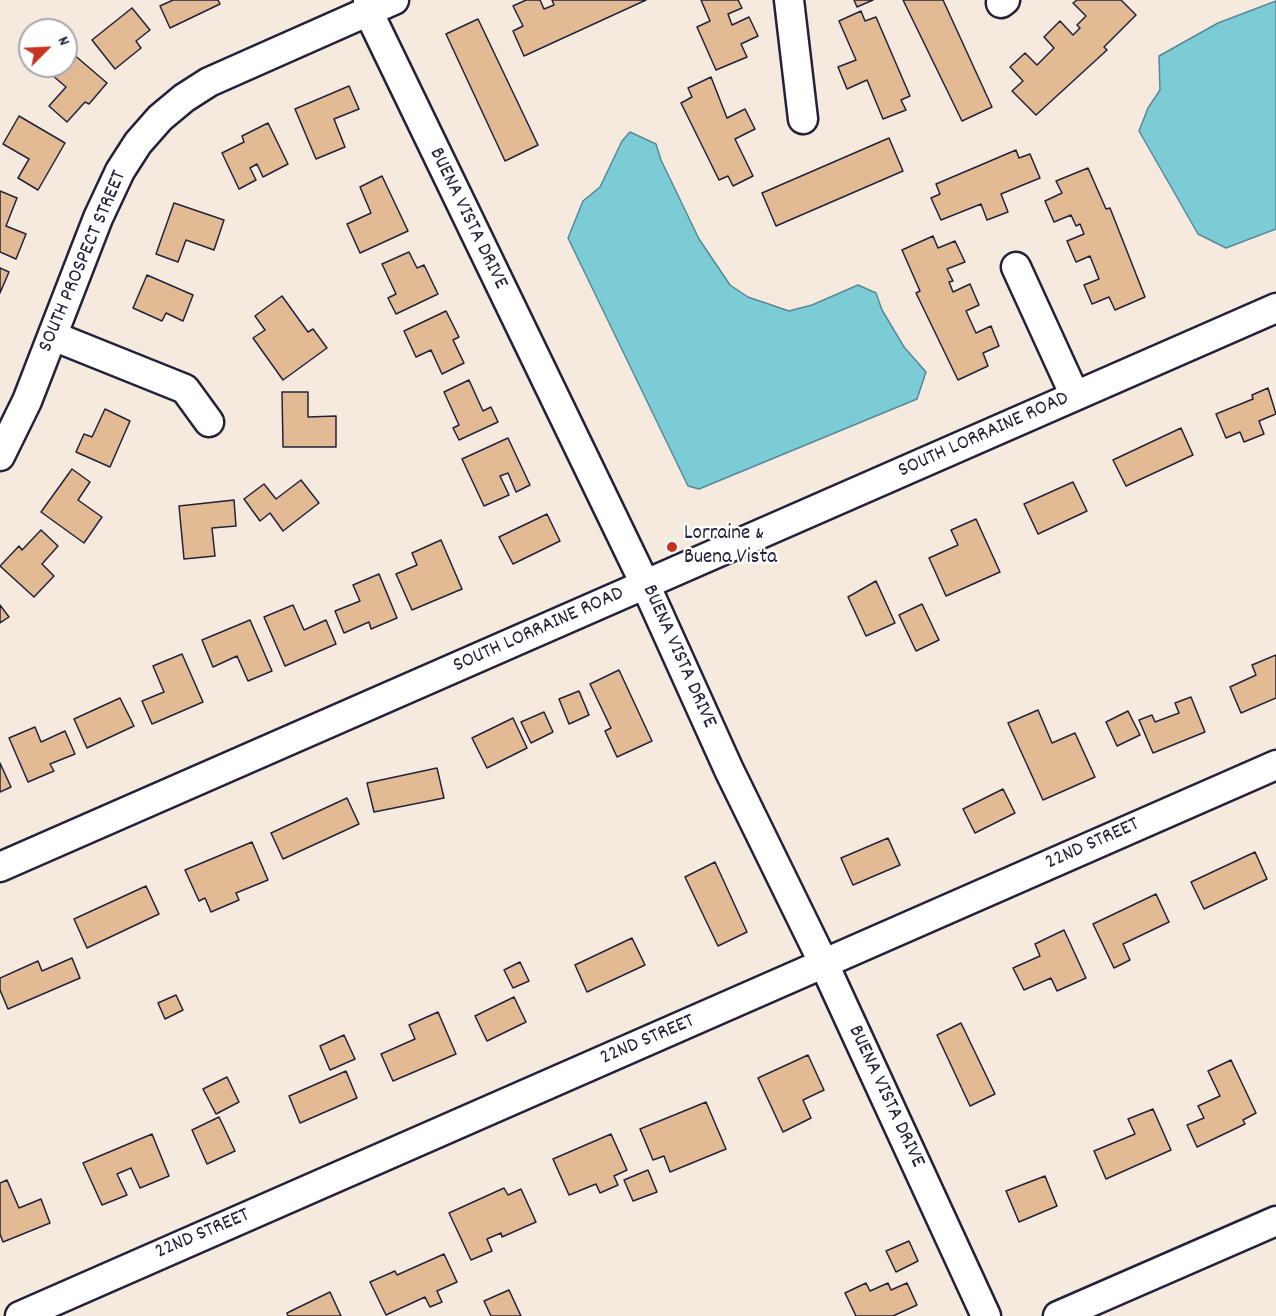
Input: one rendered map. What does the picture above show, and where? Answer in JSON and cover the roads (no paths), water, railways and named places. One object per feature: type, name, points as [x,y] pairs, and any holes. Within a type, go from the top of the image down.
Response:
[{"type":"street","name":"SOUTH PROSPECT STREET","points":[[0,456],[27,401],[98,218],[120,171],[138,143],[160,118],[183,98],[209,82],[368,6],[394,0]]},
{"type":"street","points":[[789,0],[803,119]]},
{"type":"street","name":"BUENA VISTA DRIVE","points":[[368,6],[645,584],[729,770],[824,964],[986,1316]]},
{"type":"street","points":[[1016,267],[1075,396]]},
{"type":"street","name":"SOUTH LORRAINE ROAD","points":[[0,867],[1276,308]]},
{"type":"street","points":[[52,336],[186,389],[209,422]]},
{"type":"street","name":"22ND STREET","points":[[20,1316],[1276,765]]},
{"type":"street","points":[[1058,1316],[1276,1221]]},
{"type":"water","points":[[1276,1],[1276,229],[1226,248],[1198,234],[1139,131],[1148,108],[1160,90],[1159,56],[1218,23]]},
{"type":"water","points":[[630,132],[656,144],[661,160],[699,239],[730,285],[748,297],[789,311],[812,305],[858,285],[876,293],[882,310],[904,347],[926,372],[917,399],[699,489],[688,486],[568,238],[583,201],[600,187],[622,141]]},
{"type":"place","name":"Lorraine & Buena Vista","points":[[672,547]]}]
